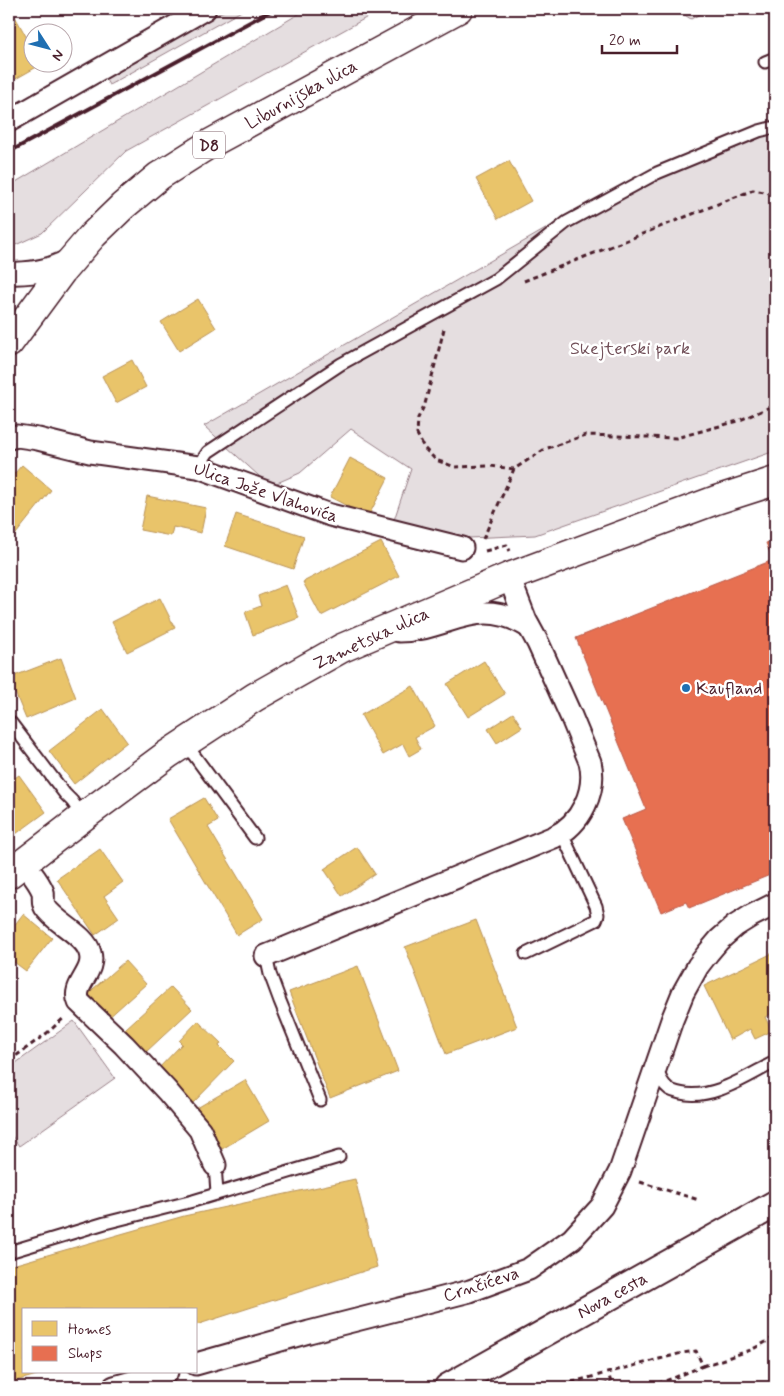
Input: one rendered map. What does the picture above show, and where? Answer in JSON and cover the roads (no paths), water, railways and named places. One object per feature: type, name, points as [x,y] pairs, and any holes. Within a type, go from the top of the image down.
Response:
[{"type":"main road","name":"Liburnijska ulica","points":[[18,326],[93,235],[123,206],[159,176],[211,143],[458,9]]},
{"type":"main road","name":"Zametska ulica","points":[[16,868],[168,754],[255,698],[333,653],[382,631],[509,564],[775,481]]},
{"type":"street","points":[[9,121],[205,9]]},
{"type":"street","points":[[13,274],[52,268],[76,255]]},
{"type":"street","points":[[13,274],[26,282],[30,290],[33,307],[18,326]]},
{"type":"street","name":"Ulica Jože Vlahovića","points":[[9,438],[17,436],[38,439],[90,452],[198,467],[330,515],[462,548]]},
{"type":"street","points":[[266,956],[562,834],[574,822],[585,805],[591,787],[591,768],[571,716],[529,627],[509,564]]},
{"type":"street","points":[[382,631],[419,629],[478,613],[492,612],[520,621],[529,627]]},
{"type":"street","points":[[16,868],[42,890],[45,907],[86,943],[91,954],[91,964],[77,990],[76,998],[78,1002],[124,1045],[200,1130],[215,1165]]},
{"type":"street","name":"Crnčićeva","points":[[198,1363],[470,1290],[529,1268],[572,1239],[602,1206],[620,1171],[682,993],[698,966],[713,946],[735,926],[775,904]]},
{"type":"street","name":"Nova cesta","points":[[448,1387],[775,1204]]},
{"type":"street","points":[[114,1387],[160,1374]]},
{"type":"lane","points":[[198,467],[208,452],[341,364],[496,279],[567,222],[657,173],[759,131],[775,127]]},
{"type":"lane","points":[[9,725],[11,723],[83,817]]},
{"type":"lane","points":[[185,743],[254,838]]},
{"type":"lane","points":[[526,954],[596,920],[598,915],[596,906],[562,834]]},
{"type":"lane","points":[[266,956],[270,974],[280,1001],[320,1100]]},
{"type":"lane","points":[[656,1067],[662,1082],[670,1090],[686,1094],[697,1094],[716,1091],[775,1062]]},
{"type":"lane","points":[[9,1252],[105,1223],[217,1194],[339,1157]]},
{"type":"lane","points":[[215,1165],[217,1194]]},
{"type":"railway","points":[[9,152],[274,9]]},
{"type":"place","name":"Kaufland","points":[[686,688]]},
{"type":"park label","name":"Skejterski park","points":[[630,348]]}]
